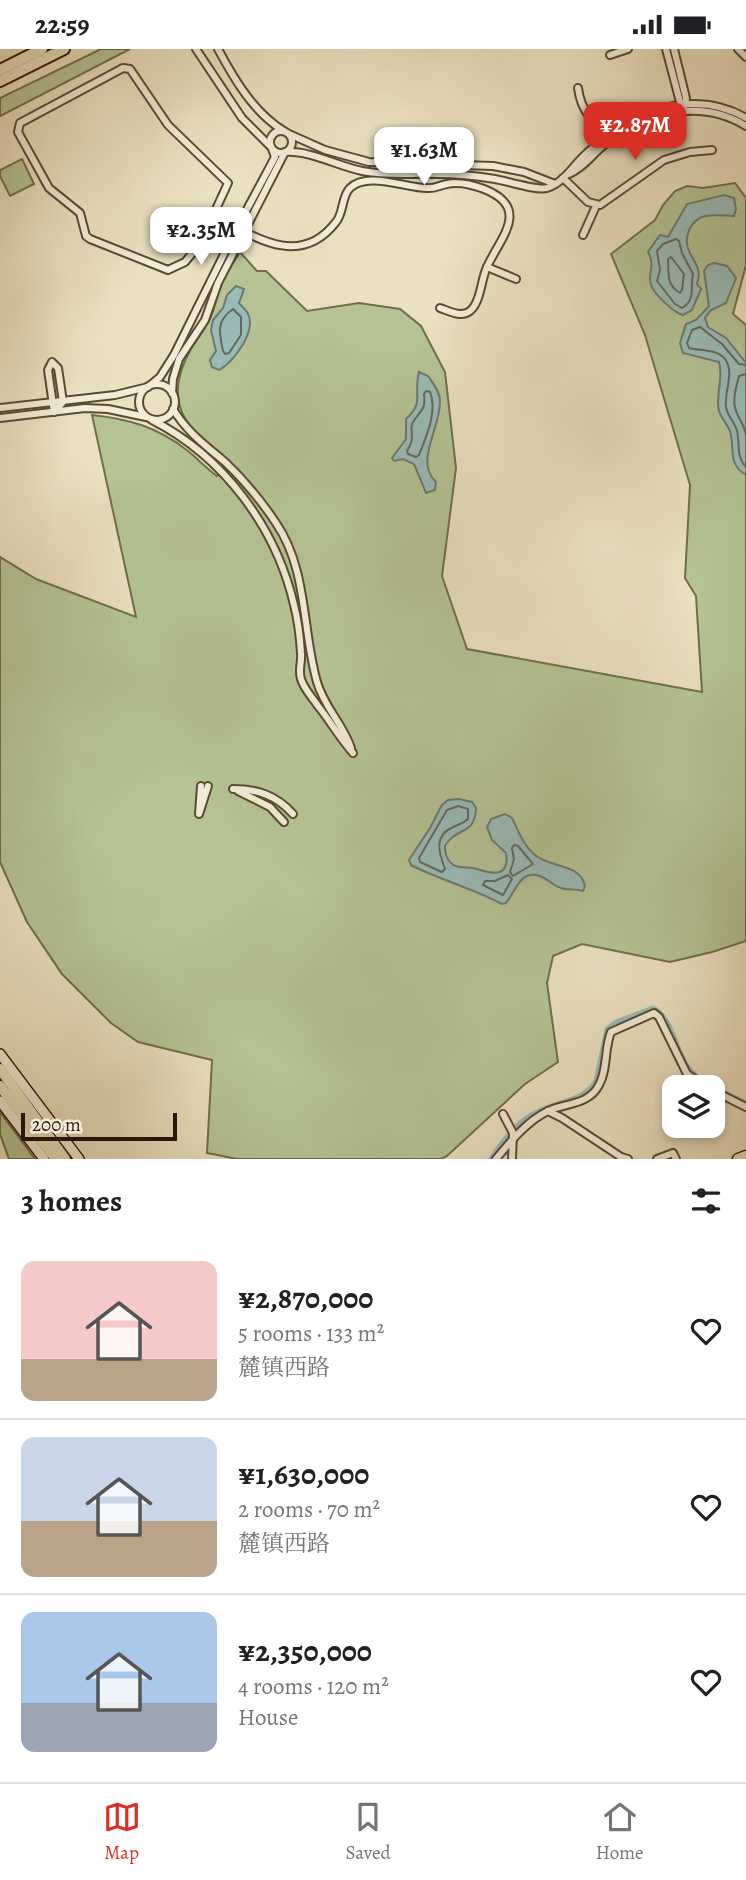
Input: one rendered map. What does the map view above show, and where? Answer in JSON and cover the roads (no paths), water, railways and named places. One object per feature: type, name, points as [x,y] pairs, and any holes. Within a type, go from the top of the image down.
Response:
[{"type":"highway","points":[[0,70],[42,49]]},
{"type":"highway","points":[[0,81],[64,49]]},
{"type":"highway","points":[[0,1068],[65,1159]]},
{"type":"highway","points":[[0,1086],[56,1159]]},
{"type":"main road","points":[[0,1054],[79,1159]]},
{"type":"main road","points":[[0,1068],[56,1136],[79,1159]]},
{"type":"main road","points":[[0,1101],[44,1159]]},
{"type":"main road","points":[[738,1159],[746,1156]]},
{"type":"street","points":[[196,49],[242,118],[278,153],[297,151],[367,172],[461,175],[545,189],[580,168],[612,136],[683,106],[717,105],[746,118]]},
{"type":"street","points":[[218,49],[254,105],[272,123],[286,133],[335,154],[369,162],[494,166],[524,172],[555,184]]},
{"type":"street","points":[[610,55],[628,49]]},
{"type":"street","points":[[666,49],[683,106]]},
{"type":"street","points":[[674,49],[683,106]]},
{"type":"street","points":[[738,49],[746,57]]},
{"type":"street","points":[[117,69],[130,69],[168,125],[226,179],[227,188],[214,215],[196,249],[185,262],[168,270],[90,239],[86,236],[80,213],[46,183],[18,132],[19,123],[117,69]]},
{"type":"street","points":[[578,88],[579,99],[586,115],[612,136]]},
{"type":"street","points":[[683,106],[724,114],[746,126]]},
{"type":"street","points":[[0,418],[85,408],[164,418],[173,409],[176,357],[275,157],[271,147],[273,134],[286,133]]},
{"type":"street","points":[[240,230],[292,144],[286,133]]},
{"type":"street","points":[[583,235],[596,206],[611,198],[652,166],[690,152],[712,150]]},
{"type":"street","points":[[565,177],[588,202],[596,206]]},
{"type":"street","points":[[214,215],[240,230],[272,243],[294,247],[307,245],[330,230],[339,218],[346,193],[363,181],[431,188],[444,184],[464,184],[484,189],[496,196],[509,212],[507,233],[487,267],[475,304],[470,311],[457,314],[440,308]]},
{"type":"street","points":[[487,267],[516,279]]},
{"type":"street","points":[[173,409],[188,430],[203,449],[233,484],[254,512],[276,550],[294,604],[302,656],[299,667],[301,679],[310,697],[353,753],[346,735],[323,700],[317,682],[304,604],[290,549],[278,526],[242,479],[203,449],[149,418],[139,405],[139,398],[160,377],[205,320],[214,281]]},
{"type":"street","points":[[54,412],[48,370],[52,362],[58,368],[63,402]]},
{"type":"street","points":[[0,408],[114,395],[161,385],[172,393]]},
{"type":"street","points":[[54,412],[63,402]]},
{"type":"street","points":[[284,822],[257,799],[233,789],[262,792],[285,805],[293,814]]},
{"type":"street","points":[[496,1159],[513,1136],[531,1122],[548,1111],[577,1102],[594,1093],[603,1076],[611,1032],[654,1013],[659,1017],[690,1075]]},
{"type":"street","points":[[725,1096],[746,1107]]},
{"type":"street","points":[[548,1111],[628,1159]]},
{"type":"street","points":[[503,1114],[510,1124],[513,1136],[512,1159]]},
{"type":"street","points":[[657,1159],[673,1153],[676,1159]]},
{"type":"water","points":[[724,195],[734,198],[734,216],[700,218],[695,221],[687,236],[688,248],[698,268],[697,284],[701,289],[692,310],[683,315],[679,314],[653,289],[648,252],[660,235],[668,237],[687,204]]},
{"type":"water","points":[[714,263],[727,266],[736,278],[726,303],[711,310],[705,318],[708,327],[726,338],[746,363],[746,475],[736,466],[730,431],[719,411],[719,362],[683,353],[680,343],[686,324],[696,320],[709,306],[704,271],[708,265]]},
{"type":"water","points":[[236,286],[244,289],[239,303],[250,319],[249,328],[243,345],[219,370],[212,367],[210,360],[216,351],[211,330],[213,320],[223,308],[227,295]]},
{"type":"water","points":[[419,372],[428,376],[438,391],[440,401],[427,465],[436,482],[435,490],[426,493],[414,464],[403,459],[394,461],[392,458],[406,439],[406,419],[417,402]]},
{"type":"water","points":[[448,800],[472,802],[476,808],[475,817],[469,827],[445,846],[447,856],[453,864],[494,873],[503,870],[507,861],[506,853],[492,840],[487,827],[491,819],[505,814],[512,818],[524,843],[535,855],[577,873],[585,886],[583,891],[564,889],[542,877],[529,875],[520,882],[506,903],[502,904],[411,865],[409,860],[442,805]]},
{"type":"waterway","points":[[491,1159],[509,1134],[526,1118],[576,1098],[590,1088],[596,1081],[607,1029],[616,1022],[653,1008],[666,1020],[682,1057],[693,1073],[711,1086],[746,1103]]}]
